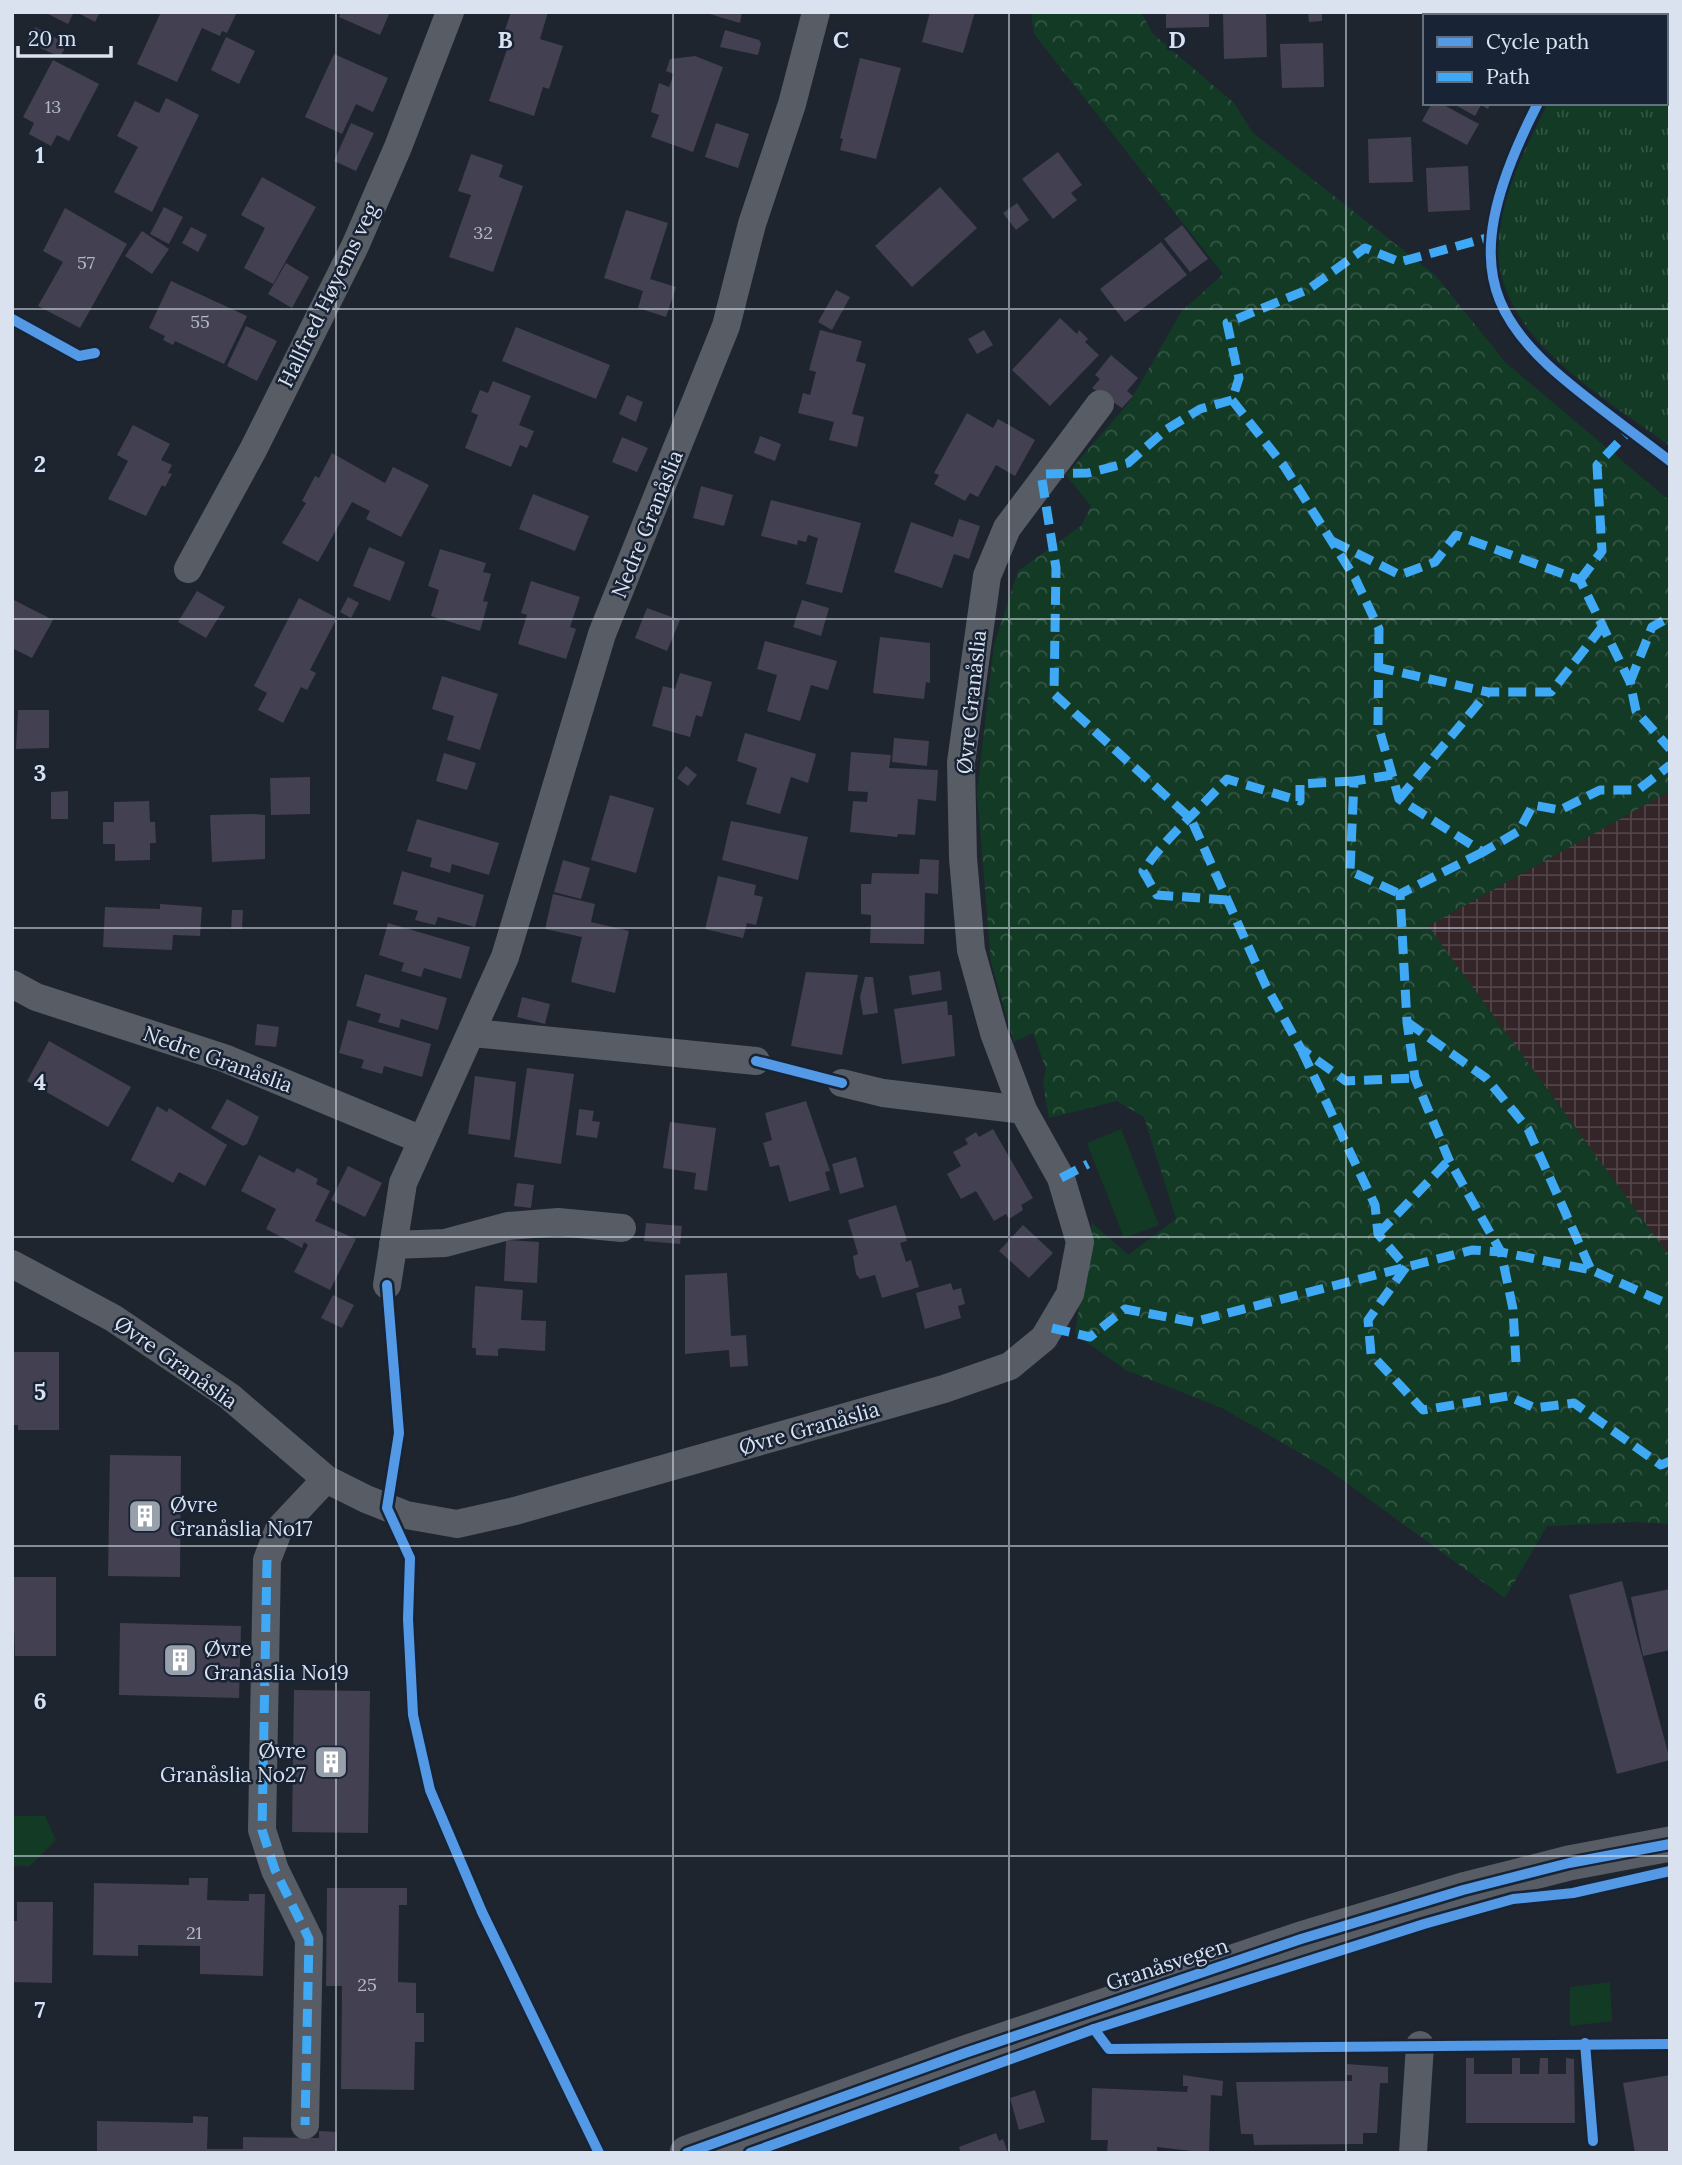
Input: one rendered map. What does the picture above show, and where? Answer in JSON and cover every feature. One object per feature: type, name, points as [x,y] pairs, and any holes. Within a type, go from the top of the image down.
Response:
[{"type":"street","name":"Hallfred Høyems veg","points":[[188,569],[253,450],[355,246],[398,147],[450,12]]},
{"type":"street","name":"Nedre Granåslia","points":[[387,1285],[403,1183],[473,1033],[513,931],[602,634],[726,326],[752,224],[792,104],[816,12]]},
{"type":"street","name":"Øvre Granåslia","points":[[12,1264],[113,1318],[229,1396],[326,1479],[406,1515],[457,1524],[529,1507],[931,1393],[1010,1366],[1052,1328],[1070,1294],[1080,1242],[1061,1178],[1023,1110],[994,1033],[971,950],[963,858],[961,762],[986,576],[1007,528],[1100,404]]},
{"type":"street","name":"Nedre Granåslia","points":[[12,984],[36,997],[224,1058],[422,1140]]},
{"type":"street","points":[[473,1033],[755,1061]]},
{"type":"street","points":[[842,1083],[883,1093],[1023,1110]]},
{"type":"street","points":[[393,1245],[445,1243],[508,1226],[558,1222],[622,1228]]},
{"type":"street","points":[[305,2125],[309,1939],[275,1870],[262,1830],[267,1560],[279,1528],[326,1479]]},
{"type":"street","name":"Granåsvegen","points":[[687,2153],[965,2053],[1301,1939],[1476,1886],[1569,1863],[1670,1844]]},
{"type":"street","points":[[1413,2153],[1420,2045]]},
{"type":"shaded area","points":[[1670,791],[1670,1257],[1428,926]]},
{"type":"green space","points":[[1031,12],[1141,12],[1153,34],[1234,103],[1252,132],[1435,275],[1506,363],[1670,501],[1670,791],[1428,926],[1670,1257],[1670,1524],[1635,1522],[1547,1526],[1505,1598],[1326,1468],[1222,1408],[1126,1370],[1075,1334],[1092,1223],[1128,1255],[1176,1219],[1144,1117],[1117,1101],[1049,1118],[1043,1082],[1046,1069],[1033,1033],[1014,1042],[991,962],[977,792],[994,645],[1018,571],[1081,526],[1091,506],[1066,475],[1131,400],[1181,312],[1223,274],[1034,34]]},
{"type":"green space","points":[[1670,12],[1670,446],[1577,378],[1548,352],[1524,323],[1506,291],[1498,255],[1501,216],[1509,187],[1547,105],[1668,105],[1668,14],[1596,14]]},
{"type":"green space","points":[[1121,1129],[1159,1225],[1124,1238],[1087,1143]]},
{"type":"green space","points":[[12,1816],[45,1816],[56,1840],[30,1866],[12,1866]]},
{"type":"green space","points":[[1610,1982],[1612,2021],[1570,2026],[1570,1987]]},
{"type":"building","points":[[44,12],[74,12],[68,24]]},
{"type":"building","points":[[76,12],[100,12],[95,22]]},
{"type":"building","points":[[161,12],[237,12],[227,33],[222,31],[220,36],[202,28],[177,82],[137,64]]},
{"type":"building","points":[[341,12],[390,12],[380,35],[339,17]]},
{"type":"building","points":[[511,12],[548,12],[540,39],[563,46],[549,89],[543,87],[534,116],[489,101],[513,32],[505,30]]},
{"type":"building","points":[[703,12],[742,12],[740,23]]},
{"type":"building","points":[[930,12],[975,12],[963,53],[922,42]]},
{"type":"building","points":[[1166,12],[1209,12],[1209,27],[1166,28]]},
{"type":"building","points":[[1308,12],[1322,12],[1322,21],[1309,22]]},
{"type":"building","points":[[1478,12],[1540,12],[1539,14],[1477,14]]},
{"type":"building","points":[[1266,13],[1267,57],[1224,59],[1223,14]]},
{"type":"building","points":[[35,27],[67,44],[60,57],[27,42]]},
{"type":"building","points":[[725,30],[759,40],[761,43],[758,55],[720,47]]},
{"type":"building","points":[[226,37],[255,51],[239,84],[211,70]]},
{"type":"building","points":[[1323,43],[1324,87],[1282,88],[1280,44]]},
{"type":"building","points":[[334,54],[388,78],[373,112],[356,104],[342,134],[305,117]]},
{"type":"building","points":[[695,56],[723,67],[693,152],[651,137],[659,115],[651,112],[659,83],[669,87],[674,74],[666,71],[670,59]]},
{"type":"building","points":[[860,58],[901,68],[876,159],[840,150],[843,139],[840,138]]},
{"type":"building","points":[[53,60],[99,84],[69,141],[57,135],[51,146],[29,134],[34,123],[23,117]]},
{"type":"building","points":[[166,98],[199,115],[152,212],[114,192],[138,147],[117,136],[135,101],[159,113]]},
{"type":"building","points":[[1431,105],[1444,105],[1479,124],[1467,145],[1422,121]]},
{"type":"building","points":[[1456,105],[1481,105],[1475,116]]},
{"type":"building","points":[[351,123],[374,133],[356,171],[334,161]]},
{"type":"building","points":[[716,123],[749,134],[738,168],[705,157]]},
{"type":"building","points":[[1411,137],[1413,182],[1369,183],[1368,139]]},
{"type":"building","points":[[1058,152],[1082,185],[1071,193],[1077,200],[1053,219],[1022,179]]},
{"type":"building","points":[[471,154],[503,165],[499,177],[523,186],[493,272],[449,257],[471,195],[458,191]]},
{"type":"building","points":[[1468,166],[1470,210],[1428,212],[1426,168]]},
{"type":"building","points":[[262,177],[316,207],[273,284],[244,268],[265,228],[241,215]]},
{"type":"building","points":[[940,187],[977,228],[912,287],[875,246]]},
{"type":"building","points":[[1017,203],[1029,220],[1016,230],[1003,213]]},
{"type":"building","points":[[164,207],[183,217],[169,244],[150,234]]},
{"type":"building","points":[[65,208],[127,244],[80,328],[38,306],[63,262],[43,251]]},
{"type":"building","points":[[626,210],[668,223],[650,279],[676,287],[666,317],[638,308],[643,291],[604,278]]},
{"type":"building","points":[[1182,225],[1208,259],[1190,272],[1164,239]]},
{"type":"building","points":[[191,227],[207,235],[198,252],[182,243]]},
{"type":"building","points":[[142,231],[169,249],[152,274],[125,256]]},
{"type":"building","points":[[1161,242],[1187,275],[1125,322],[1100,289]]},
{"type":"building","points":[[286,263],[309,277],[292,308],[268,294]]},
{"type":"building","points":[[171,281],[247,316],[224,364],[175,341],[173,345],[163,340],[165,336],[149,328]]},
{"type":"building","points":[[836,290],[850,297],[832,330],[818,322]]},
{"type":"building","points":[[1060,318],[1077,334],[1079,330],[1088,339],[1085,342],[1099,355],[1050,406],[1012,370]]},
{"type":"building","points":[[246,326],[277,341],[257,381],[227,366]]},
{"type":"building","points":[[516,327],[610,365],[596,399],[502,361]]},
{"type":"building","points":[[820,330],[862,341],[856,361],[866,364],[852,414],[864,417],[857,447],[829,440],[834,422],[798,413],[803,393],[810,395],[816,372],[809,370]]},
{"type":"building","points":[[984,330],[993,345],[977,354],[968,339]]},
{"type":"building","points":[[1111,355],[1138,378],[1127,391],[1133,396],[1122,408],[1092,388],[1100,379],[1095,375]]},
{"type":"building","points":[[493,381],[531,396],[519,425],[534,431],[527,448],[520,445],[511,467],[465,448],[478,415],[471,412],[480,390],[488,393]]},
{"type":"building","points":[[627,395],[643,402],[636,422],[619,414]]},
{"type":"building","points":[[967,413],[993,428],[998,419],[1035,440],[1015,476],[996,465],[978,497],[970,493],[965,501],[934,484],[939,475],[934,473]]},
{"type":"building","points":[[133,425],[170,444],[161,460],[172,465],[168,473],[172,474],[165,487],[162,485],[146,516],[108,499],[128,461],[117,455]]},
{"type":"building","points":[[760,436],[781,444],[775,461],[754,453]]},
{"type":"building","points":[[622,437],[648,448],[637,472],[612,462]]},
{"type":"building","points":[[332,453],[385,483],[393,467],[429,485],[401,537],[366,519],[370,511],[352,502],[318,562],[282,543],[306,503],[302,501],[315,476],[319,478]]},
{"type":"building","points":[[701,486],[733,495],[724,526],[693,518]]},
{"type":"building","points":[[533,494],[589,516],[575,551],[519,529]]},
{"type":"building","points":[[771,500],[861,523],[842,593],[806,584],[818,538],[808,535],[806,542],[798,540],[797,545],[761,536]]},
{"type":"building","points":[[959,519],[980,526],[969,559],[954,554],[942,588],[894,572],[911,522],[953,537]]},
{"type":"building","points":[[369,547],[405,562],[390,601],[353,586]]},
{"type":"building","points":[[440,549],[486,563],[483,572],[491,574],[483,601],[488,602],[480,631],[431,616],[439,590],[428,586]]},
{"type":"building","points":[[531,581],[580,597],[570,627],[576,629],[566,659],[518,644],[527,615],[521,613]]},
{"type":"building","points":[[197,591],[225,607],[206,638],[178,622]]},
{"type":"building","points":[[348,597],[359,603],[351,618],[340,612]]},
{"type":"building","points":[[299,598],[337,618],[310,670],[316,673],[307,690],[301,687],[283,723],[258,710],[267,693],[254,686]]},
{"type":"building","points":[[12,599],[53,620],[32,658],[12,648]]},
{"type":"building","points":[[802,600],[829,608],[821,636],[793,627]]},
{"type":"building","points":[[647,608],[680,620],[667,651],[635,638]]},
{"type":"building","points":[[880,637],[930,643],[930,683],[926,682],[924,699],[873,693]]},
{"type":"building","points":[[765,641],[837,661],[828,690],[811,685],[800,721],[767,711],[777,675],[757,669]]},
{"type":"building","points":[[680,673],[712,682],[702,717],[696,715],[690,737],[652,726],[663,686],[675,689]]},
{"type":"building","points":[[442,676],[498,694],[480,750],[447,740],[454,716],[432,709]]},
{"type":"building","points":[[18,710],[49,710],[49,748],[16,749]]},
{"type":"building","points":[[745,733],[816,754],[808,783],[791,777],[780,814],[746,804],[757,768],[737,761]]},
{"type":"building","points":[[894,738],[929,741],[927,766],[892,762]]},
{"type":"building","points":[[851,752],[891,755],[889,768],[938,770],[936,801],[918,799],[915,835],[898,834],[897,837],[850,832],[853,801],[867,802],[868,792],[848,791]]},
{"type":"building","points":[[444,753],[476,763],[467,790],[436,781]]},
{"type":"building","points":[[686,766],[697,775],[688,786],[677,778]]},
{"type":"building","points":[[310,777],[310,814],[271,815],[270,778]]},
{"type":"building","points":[[68,791],[68,819],[51,819],[51,792]]},
{"type":"building","points":[[610,795],[654,808],[636,873],[591,860]]},
{"type":"building","points":[[149,801],[150,822],[155,822],[156,843],[150,843],[150,860],[115,861],[115,844],[103,844],[103,822],[114,822],[114,802]]},
{"type":"building","points":[[210,815],[265,815],[265,859],[212,862]]},
{"type":"building","points":[[417,819],[499,843],[489,875],[452,864],[450,873],[430,867],[432,858],[407,851]]},
{"type":"building","points":[[731,821],[808,837],[798,880],[722,860]]},
{"type":"building","points":[[920,859],[939,860],[938,894],[925,893],[924,944],[870,943],[871,915],[861,914],[861,884],[871,884],[872,873],[919,874]]},
{"type":"building","points":[[563,860],[590,868],[581,899],[554,892]]},
{"type":"building","points":[[402,871],[484,895],[475,927],[438,917],[435,925],[415,920],[418,911],[393,904]]},
{"type":"building","points":[[718,876],[756,885],[754,895],[763,897],[756,925],[747,923],[743,938],[705,929]]},
{"type":"building","points":[[553,894],[595,904],[591,922],[629,931],[615,993],[571,982],[582,937],[545,929]]},
{"type":"building","points":[[160,904],[202,907],[200,936],[173,935],[172,950],[103,947],[105,907],[160,909]]},
{"type":"building","points":[[232,910],[243,910],[242,929],[231,929]]},
{"type":"building","points":[[388,923],[470,947],[461,979],[424,968],[421,977],[401,971],[404,963],[379,955]]},
{"type":"building","points":[[940,971],[942,990],[912,995],[909,976]]},
{"type":"building","points":[[806,972],[858,975],[842,1055],[791,1046]]},
{"type":"building","points":[[365,974],[447,998],[438,1030],[401,1019],[399,1028],[378,1022],[381,1014],[356,1006]]},
{"type":"building","points":[[865,977],[873,977],[878,1013],[863,1015],[860,997]]},
{"type":"building","points":[[522,997],[550,1004],[545,1024],[517,1017]]},
{"type":"building","points":[[947,1001],[948,1015],[952,1015],[955,1056],[902,1064],[894,1009]]},
{"type":"building","points":[[348,1020],[431,1044],[422,1077],[384,1066],[382,1074],[361,1068],[364,1060],[339,1053]]},
{"type":"building","points":[[257,1024],[279,1027],[276,1047],[255,1045]]},
{"type":"building","points":[[49,1041],[131,1087],[108,1127],[27,1081]]},
{"type":"building","points":[[527,1068],[574,1074],[561,1164],[514,1157]]},
{"type":"building","points":[[475,1076],[516,1082],[510,1140],[468,1134]]},
{"type":"building","points":[[227,1099],[259,1117],[247,1144],[243,1146],[211,1128]]},
{"type":"building","points":[[806,1101],[830,1171],[825,1172],[830,1190],[789,1202],[779,1165],[770,1167],[763,1143],[772,1140],[765,1113]]},
{"type":"building","points":[[157,1106],[167,1112],[169,1108],[227,1145],[205,1186],[179,1172],[173,1183],[131,1160]]},
{"type":"building","points":[[579,1109],[594,1111],[592,1121],[600,1122],[597,1138],[576,1135]]},
{"type":"building","points":[[670,1122],[716,1128],[707,1191],[694,1189],[696,1173],[663,1168]]},
{"type":"building","points":[[993,1129],[1033,1198],[1021,1205],[1023,1210],[1009,1219],[1006,1214],[994,1221],[976,1191],[961,1199],[947,1174],[961,1166],[953,1152],[968,1144],[965,1139],[976,1132],[979,1137]]},
{"type":"building","points":[[259,1155],[294,1173],[297,1168],[318,1179],[316,1184],[330,1191],[315,1221],[356,1239],[330,1290],[294,1272],[308,1245],[304,1242],[302,1248],[266,1229],[276,1209],[241,1191]]},
{"type":"building","points":[[856,1157],[864,1187],[840,1194],[832,1164]]},
{"type":"building","points":[[348,1166],[382,1183],[365,1217],[331,1200]]},
{"type":"building","points":[[517,1183],[534,1185],[531,1208],[514,1206]]},
{"type":"building","points":[[896,1205],[907,1241],[900,1243],[906,1262],[911,1260],[919,1287],[882,1298],[875,1275],[860,1279],[856,1274],[853,1256],[858,1254],[848,1220]]},
{"type":"building","points":[[646,1223],[682,1226],[680,1244],[644,1241]]},
{"type":"building","points":[[1023,1225],[1053,1253],[1029,1278],[999,1251]]},
{"type":"building","points":[[506,1240],[539,1242],[537,1283],[504,1281]]},
{"type":"building","points":[[727,1273],[731,1336],[746,1335],[748,1366],[730,1367],[729,1350],[685,1354],[685,1275]]},
{"type":"building","points":[[951,1283],[953,1290],[961,1288],[965,1304],[958,1306],[961,1318],[925,1329],[916,1293]]},
{"type":"building","points":[[475,1286],[523,1290],[521,1320],[546,1321],[545,1351],[502,1348],[498,1349],[498,1356],[476,1355],[476,1348],[472,1348]]},
{"type":"building","points":[[333,1295],[354,1305],[342,1328],[321,1318]]},
{"type":"building","points":[[12,1352],[59,1352],[59,1430],[18,1430],[18,1425],[12,1425]]},
{"type":"building","name":"Øvre Granåslia No17","points":[[110,1455],[181,1456],[180,1577],[108,1576]]},
{"type":"building","points":[[12,1577],[56,1577],[56,1656],[15,1656]]},
{"type":"building","points":[[1622,1581],[1670,1760],[1617,1774],[1569,1595]]},
{"type":"building","points":[[1670,1589],[1670,1650],[1643,1656],[1631,1597]]},
{"type":"building","name":"Øvre Granåslia No19","points":[[120,1623],[241,1626],[239,1698],[119,1695]]},
{"type":"building","name":"Øvre Granåslia No27","points":[[294,1690],[370,1691],[368,1833],[292,1832]]},
{"type":"building","points":[[189,1878],[208,1878],[207,1900],[249,1901],[249,1894],[265,1894],[263,1976],[200,1974],[200,1946],[138,1945],[138,1956],[93,1955],[94,1883],[189,1885]]},
{"type":"building","points":[[327,1888],[407,1888],[407,1905],[399,1905],[398,1982],[416,1983],[416,2013],[424,2013],[424,2042],[415,2042],[414,2090],[341,2089],[342,1986],[326,1986]]},
{"type":"building","points":[[17,1902],[53,1902],[52,1983],[12,1982],[12,1921],[17,1921]]},
{"type":"building","points":[[1466,2058],[1474,2058],[1474,2074],[1512,2074],[1512,2058],[1520,2058],[1520,2074],[1539,2074],[1540,2058],[1548,2058],[1548,2074],[1566,2074],[1566,2058],[1574,2059],[1575,2123],[1466,2123]]},
{"type":"building","points":[[1347,2064],[1388,2067],[1388,2083],[1380,2083],[1377,2133],[1363,2133],[1363,2144],[1254,2145],[1253,2134],[1241,2134],[1236,2082],[1352,2081],[1352,2075],[1347,2075]]},
{"type":"building","points":[[1183,2075],[1223,2081],[1222,2096],[1211,2095],[1209,2153],[1157,2147],[1157,2153],[1107,2152],[1108,2140],[1091,2140],[1092,2088],[1187,2092],[1188,2086],[1183,2086]]},
{"type":"building","points":[[1670,2075],[1670,2153],[1635,2153],[1623,2083]]},
{"type":"building","points":[[1035,2090],[1045,2122],[1019,2130],[1010,2098]]},
{"type":"building","points":[[193,2116],[208,2117],[207,2149],[243,2149],[243,2137],[319,2138],[319,2131],[337,2132],[337,2153],[97,2153],[97,2121],[193,2123]]},
{"type":"building","points":[[996,2133],[999,2141],[1003,2139],[1008,2153],[961,2153],[959,2147]]},
{"type":"marked path","points":[[1046,474],[1088,473],[1128,463],[1167,429],[1200,409],[1232,400],[1239,378],[1227,323],[1309,289],[1365,248],[1400,262],[1490,237]]},
{"type":"marked path","points":[[1232,400],[1284,466],[1355,578],[1379,629],[1378,725],[1399,799],[1483,852],[1519,831],[1533,805],[1560,810],[1600,790],[1638,790],[1670,765]]},
{"type":"marked path","points":[[1580,580],[1602,551],[1597,465],[1630,430]]},
{"type":"marked path","points":[[1042,480],[1056,568],[1054,694],[1191,819],[1266,986],[1301,1049],[1346,1081],[1415,1078]]},
{"type":"marked path","points":[[1332,541],[1400,575],[1435,562],[1456,535],[1580,580],[1630,682],[1636,711],[1670,749]]},
{"type":"marked path","points":[[1630,682],[1652,627],[1670,617]]},
{"type":"marked path","points":[[1376,667],[1488,692],[1551,692],[1603,626]]},
{"type":"marked path","points":[[1399,799],[1488,692]]},
{"type":"marked path","points":[[1392,775],[1354,781],[1350,871],[1400,894]]},
{"type":"marked path","points":[[1227,900],[1157,895],[1143,871],[1172,835],[1227,779],[1300,801],[1300,784],[1354,781]]},
{"type":"marked path","points":[[1483,852],[1400,894],[1407,1022],[1415,1078],[1449,1160],[1501,1252],[1513,1309],[1516,1362]]},
{"type":"marked path","points":[[1407,1022],[1486,1078],[1528,1129],[1591,1270]]},
{"type":"marked path","points":[[1302,1051],[1375,1205],[1378,1234],[1406,1267],[1368,1320],[1371,1354],[1423,1410],[1508,1396],[1535,1408],[1574,1403],[1661,1465],[1670,1461]]},
{"type":"marked path","points":[[1378,1234],[1449,1160]]},
{"type":"marked path","points":[[1061,1178],[1088,1164]]},
{"type":"marked path","points":[[1052,1328],[1090,1337],[1125,1309],[1193,1322],[1472,1250],[1501,1252],[1591,1270],[1670,1305]]},
{"type":"marked path","points":[[267,1560],[262,1830],[275,1870],[309,1939],[305,2125]]},
{"type":"cycle path","points":[[1537,105],[1507,172],[1492,229],[1492,275],[1506,314],[1532,349],[1569,383],[1670,461]]},
{"type":"cycle path","points":[[12,319],[79,356],[95,353]]},
{"type":"cycle path","points":[[756,1061],[842,1083]]},
{"type":"cycle path","points":[[387,1285],[399,1433],[387,1508],[410,1558],[408,1619],[413,1715],[430,1790],[482,1912],[599,2153]]},
{"type":"cycle path","points":[[687,2153],[965,2053],[1301,1939],[1463,1890],[1569,1863],[1670,1844]]},
{"type":"cycle path","points":[[750,2153],[1094,2029],[1424,1924],[1513,1899],[1573,1893],[1670,1871]]},
{"type":"cycle path","points":[[1094,2029],[1109,2049],[1670,2044]]},
{"type":"cycle path","points":[[1585,2043],[1593,2141]]},
{"type":"place","name":"Øvre Granåslia No17","points":[[145,1516]]},
{"type":"place","name":"Øvre Granåslia No19","points":[[180,1660]]},
{"type":"place","name":"Øvre Granåslia No27","points":[[331,1762]]}]
